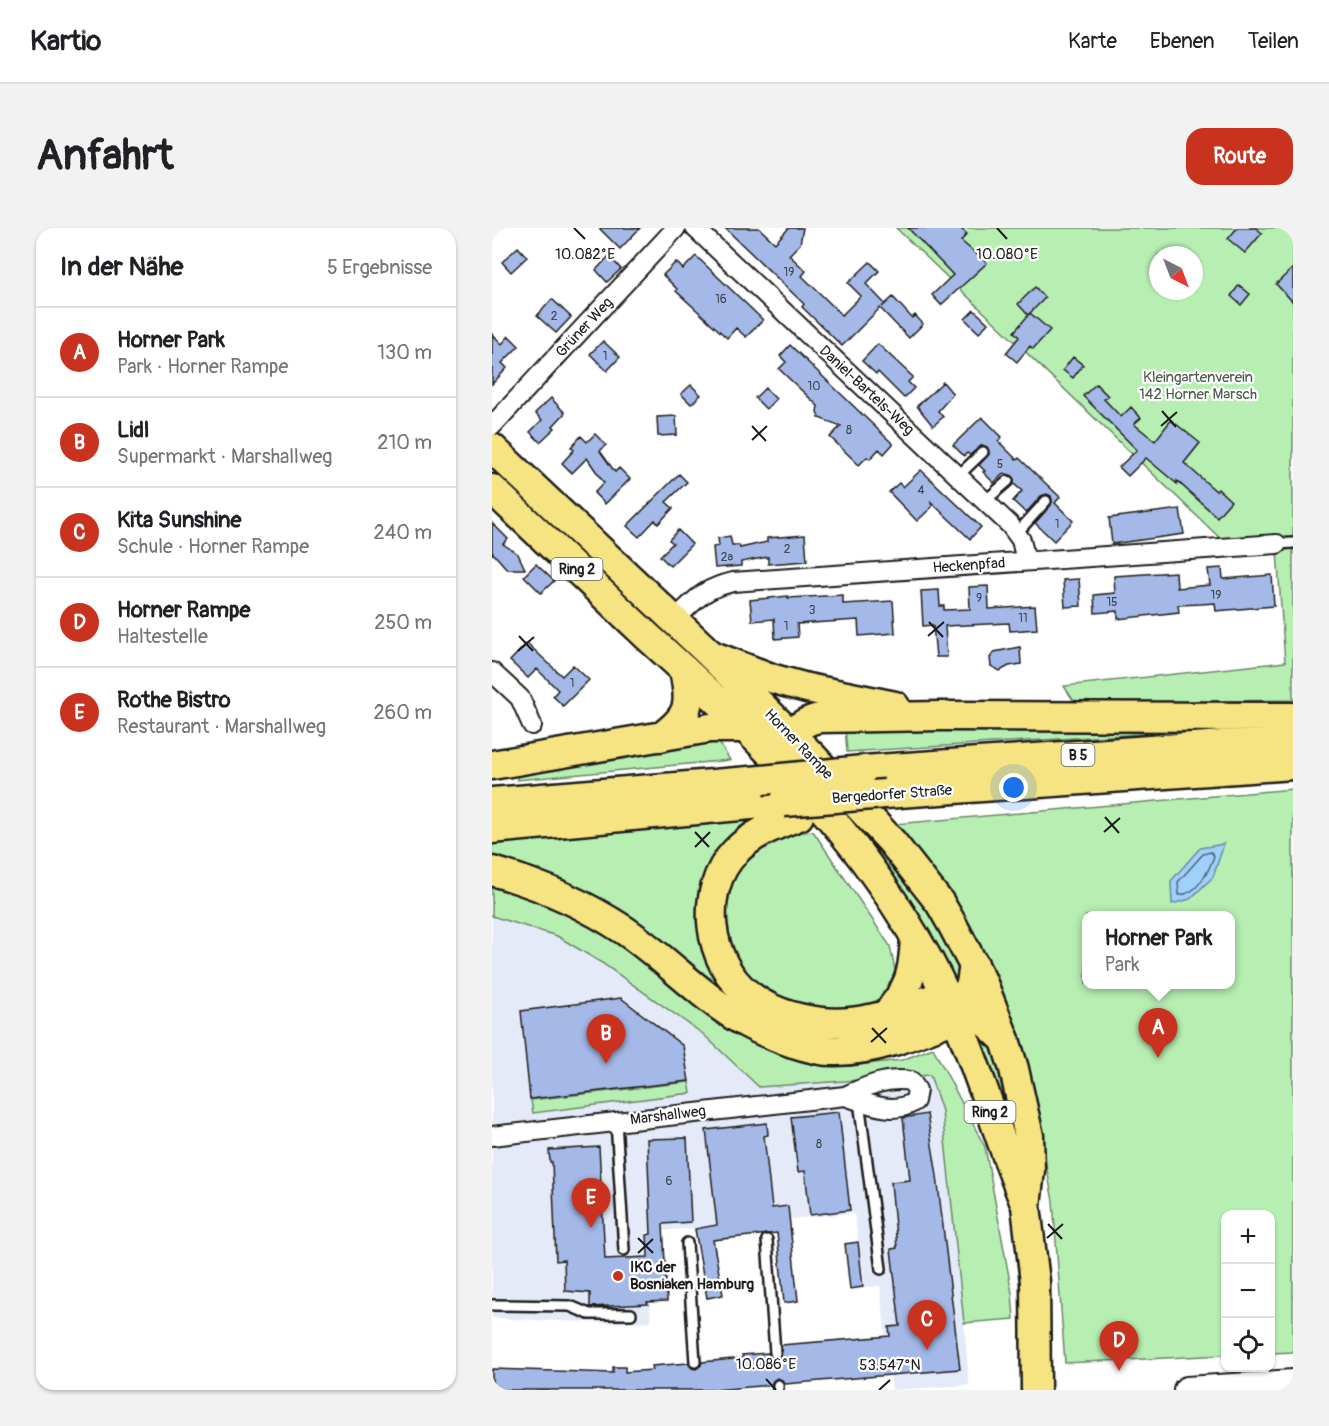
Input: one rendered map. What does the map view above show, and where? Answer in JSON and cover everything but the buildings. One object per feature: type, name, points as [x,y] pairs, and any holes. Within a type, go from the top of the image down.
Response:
[{"type":"main road","name":"Horner Rampe","points":[[492,448],[711,655],[790,735],[892,842],[940,903],[974,964],[1005,1040],[1029,1136],[1030,1170],[1026,1206],[1035,1282],[1036,1390]]},
{"type":"main road","name":"Horner Rampe","points":[[492,489],[746,728],[773,774],[829,816],[853,846],[915,938],[954,1006],[1002,1147],[1026,1206]]},
{"type":"main road","points":[[644,633],[674,620]]},
{"type":"main road","points":[[711,655],[774,679],[807,688],[941,716]]},
{"type":"main road","points":[[661,737],[682,718],[688,707],[689,692],[684,669]]},
{"type":"main road","points":[[773,774],[790,735],[805,723],[820,718],[1293,717]]},
{"type":"main road","points":[[492,765],[710,728],[746,728],[790,735]]},
{"type":"main road","name":"Bergedorfer Straße","points":[[492,802],[773,774],[863,770],[1293,740]]},
{"type":"main road","name":"Bergedorfer Straße","points":[[791,809],[891,800],[947,790],[1293,765]]},
{"type":"main road","points":[[492,829],[791,809]]},
{"type":"main road","points":[[791,809],[734,853],[723,868],[716,886],[712,902],[715,942],[729,974],[745,992],[780,1012],[821,1022],[868,1021],[885,1016],[954,1006],[981,1018],[1005,1040]]},
{"type":"main road","points":[[492,871],[548,889],[594,912],[646,947],[739,1019],[768,1034],[800,1045],[835,1051],[864,1048],[901,1039],[954,1006],[971,984],[974,964]]},
{"type":"main road","points":[[885,1016],[908,985],[913,966],[915,938]]},
{"type":"main road","points":[[1187,1390],[1293,1383]]},
{"type":"street","name":"Grüner Weg","points":[[492,426],[676,228]]},
{"type":"street","name":"Daniel-Bartels-Weg","points":[[695,228],[1017,533],[1024,548],[1026,561]]},
{"type":"street","name":"Heckenpfad","points":[[674,620],[705,591],[717,585],[733,582],[1285,544]]},
{"type":"street","points":[[492,672],[520,698],[532,725]]},
{"type":"street","name":"Marshallweg","points":[[492,1136],[616,1121],[852,1098]]},
{"type":"lane","points":[[958,476],[983,452]]},
{"type":"lane","points":[[985,501],[1008,481]]},
{"type":"lane","points":[[1017,533],[1046,501]]},
{"type":"lane","points":[[852,1098],[881,1269]]},
{"type":"lane","points":[[616,1121],[624,1250]]},
{"type":"lane","points":[[767,1240],[775,1353]]},
{"type":"lane","points":[[687,1243],[695,1362]]},
{"type":"lane","points":[[492,1305],[570,1306],[589,1314],[631,1314]]},
{"type":"shaded area","points":[[492,916],[557,936],[602,963],[703,1034],[759,1087],[930,1075],[942,1110],[960,1265],[969,1385],[892,1390],[880,1286],[865,1287],[854,1213],[758,1222],[760,1235],[713,1241],[711,1227],[645,1232],[651,1322],[607,1323],[492,1318]]},
{"type":"green space","name":"Kleingartenverein 142 Horner Marsch","points":[[896,228],[1293,228],[1293,700],[1075,703],[1064,686],[1285,662],[1276,538],[1223,541]]},
{"type":"green space","points":[[1152,726],[1157,733],[847,752],[845,728]]},
{"type":"green space","points":[[717,739],[730,760],[517,780],[518,771]]},
{"type":"green space","points":[[1293,789],[1293,1352],[1275,1353],[1275,1210],[1221,1210],[1221,1355],[1065,1363],[1053,1201],[1032,1091],[1014,1026],[990,963],[941,881],[894,824]]},
{"type":"green space","points":[[759,818],[714,866],[738,996],[731,1003],[492,861],[492,844]]},
{"type":"green space","points":[[863,825],[944,932],[961,965],[961,983],[953,987],[850,830]]},
{"type":"green space","points":[[813,831],[890,946],[895,970],[891,984],[894,988],[876,1009],[824,1013],[760,992],[734,963],[722,927],[723,890],[737,867],[763,845],[787,834]]},
{"type":"green space","points":[[492,887],[524,892],[592,924],[779,1053],[848,1066],[902,1060],[933,1048],[985,1147],[1012,1293],[1014,1319],[964,1323],[942,1111],[930,1075],[759,1087],[703,1034],[602,963],[557,936],[492,916]]},
{"type":"green space","points":[[969,1026],[987,1038],[998,1069],[1015,1149]]},
{"type":"green space","points":[[689,1082],[691,1093],[533,1113],[531,1100]]},
{"type":"water","points":[[1224,844],[1213,877],[1190,899],[1172,904],[1171,881],[1200,848]]},
{"type":"place","name":"Horner Park","points":[[1158,1058]]},
{"type":"place","name":"Lidl","points":[[606,1064]]},
{"type":"place","name":"Rothe Bistro","points":[[591,1228]]},
{"type":"place","name":"IKC der Bosniaken Hamburg","points":[[618,1276]]},
{"type":"place","name":"Kita Sunshine","points":[[927,1350]]},
{"type":"place","name":"Horner Rampe","points":[[1119,1371]]}]
